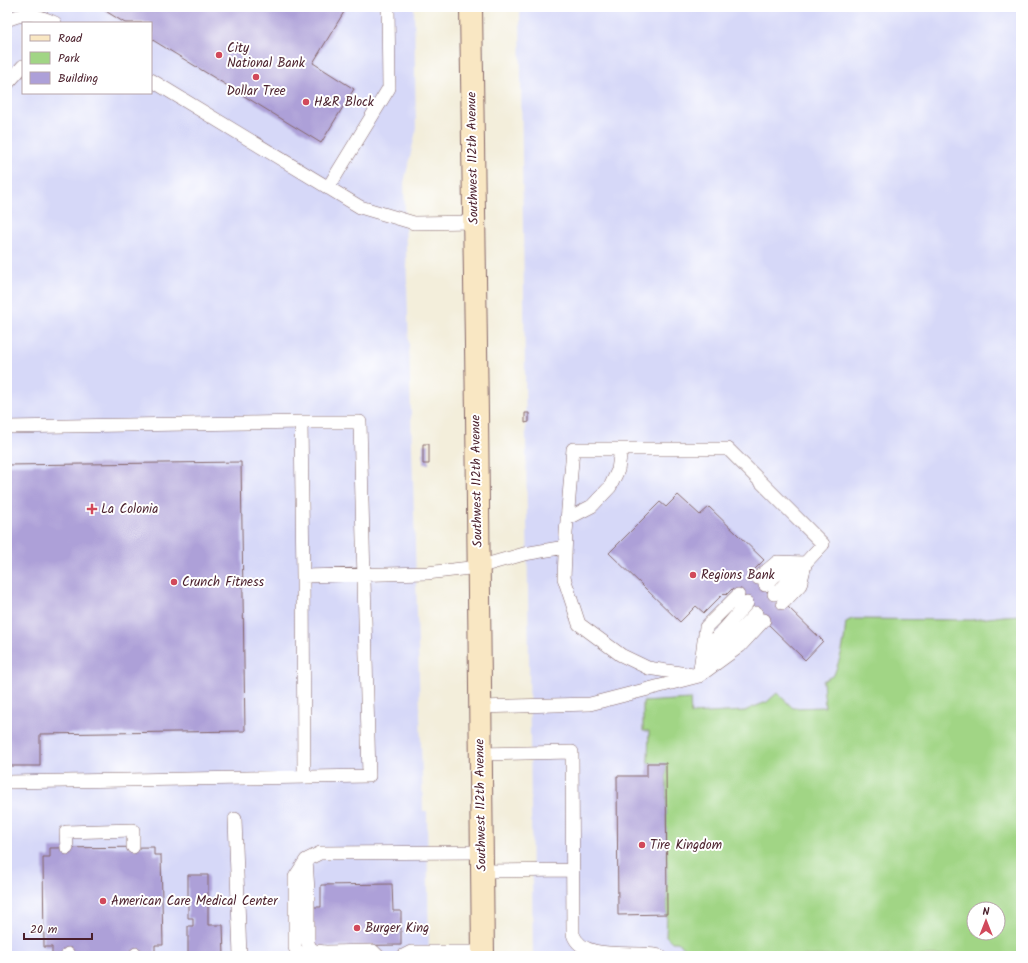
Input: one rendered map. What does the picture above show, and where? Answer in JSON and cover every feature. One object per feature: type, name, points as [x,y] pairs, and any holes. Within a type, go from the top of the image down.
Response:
[{"type":"main road","name":"Southwest 112th Avenue","points":[[471,7],[483,954]]},
{"type":"lane","points":[[328,188],[389,88],[388,7]]},
{"type":"lane","points":[[15,14],[34,15],[52,22]]},
{"type":"lane","points":[[7,84],[22,67]]},
{"type":"lane","points":[[152,81],[360,207],[414,223],[474,222]]},
{"type":"lane","points":[[301,422],[304,777]]},
{"type":"lane","points":[[7,427],[360,422],[369,776],[7,782]]},
{"type":"lane","points":[[699,676],[648,668],[621,655],[578,624],[564,578],[565,546],[573,449],[728,449],[823,544],[783,587],[770,590],[777,562],[805,563]]},
{"type":"lane","points":[[567,519],[592,506],[610,487],[618,470],[621,449]]},
{"type":"lane","points":[[303,576],[427,573],[478,568],[524,554],[565,546]]},
{"type":"lane","points":[[699,676],[714,641],[742,599]]},
{"type":"lane","points":[[480,707],[590,704],[699,676],[760,616]]},
{"type":"lane","points":[[480,754],[572,752],[574,938],[588,951],[598,953],[660,956]]},
{"type":"lane","points":[[235,820],[240,956]]},
{"type":"lane","points":[[67,848],[66,832],[133,830],[133,847]]},
{"type":"lane","points":[[302,956],[295,948],[295,877],[306,860],[320,854],[482,862],[573,870]]},
{"type":"lane","points":[[306,860],[308,891],[308,943],[310,948],[315,951],[326,952],[373,951],[378,956]]},
{"type":"lane","points":[[403,956],[411,952],[483,954]]},
{"type":"shaded area","points":[[7,7],[414,7],[416,131],[404,183],[423,811],[427,811],[429,956],[7,956]]},
{"type":"shaded area","points":[[520,7],[1021,7],[1021,956],[533,956]]},
{"type":"green space","points":[[1021,615],[1021,956],[692,956],[677,942],[672,942],[666,936],[666,764],[647,763],[649,731],[643,731],[643,702],[690,699],[691,714],[745,711],[767,702],[777,693],[793,708],[825,707],[823,681],[834,675],[843,645],[846,622],[852,619],[971,620]]},
{"type":"building","points":[[99,7],[347,7],[313,63],[354,89],[321,143],[152,40],[152,22],[123,22]]},
{"type":"building","points":[[525,413],[529,413],[529,422],[525,423]]},
{"type":"building","points":[[423,444],[429,444],[429,464],[423,464]]},
{"type":"building","points":[[241,462],[245,731],[40,734],[40,766],[7,766],[7,465]]},
{"type":"building","name":"Regions Bank","points":[[678,495],[700,515],[709,507],[764,560],[752,572],[823,641],[805,660],[732,589],[726,595],[724,593],[704,613],[696,606],[680,622],[609,553],[660,502],[666,507]]},
{"type":"building","name":"Tire Kingdom","points":[[647,763],[666,763],[667,914],[618,915],[617,776],[647,776]]},
{"type":"building","name":"American Care Medical Center","points":[[154,847],[154,855],[161,855],[163,945],[155,945],[155,953],[52,955],[52,947],[44,947],[43,857],[50,857],[50,848]]},
{"type":"building","points":[[188,875],[208,875],[208,925],[223,925],[224,956],[188,956],[188,926],[193,926],[193,918],[188,918]]},
{"type":"building","name":"Burger King","points":[[392,884],[393,911],[401,911],[401,945],[313,946],[312,907],[321,907],[321,885]]},
{"type":"place","name":"City National Bank","points":[[219,55]]},
{"type":"place","name":"Dollar Tree","points":[[256,77]]},
{"type":"place","name":"H&R Block","points":[[306,102]]},
{"type":"place","name":"La Colonia","points":[[92,509]]},
{"type":"place","name":"Regions Bank","points":[[693,575]]},
{"type":"place","name":"Crunch Fitness","points":[[174,582]]},
{"type":"place","name":"Tire Kingdom","points":[[642,845]]},
{"type":"place","name":"American Care Medical Center","points":[[103,901]]},
{"type":"place","name":"Burger King","points":[[357,928]]}]
